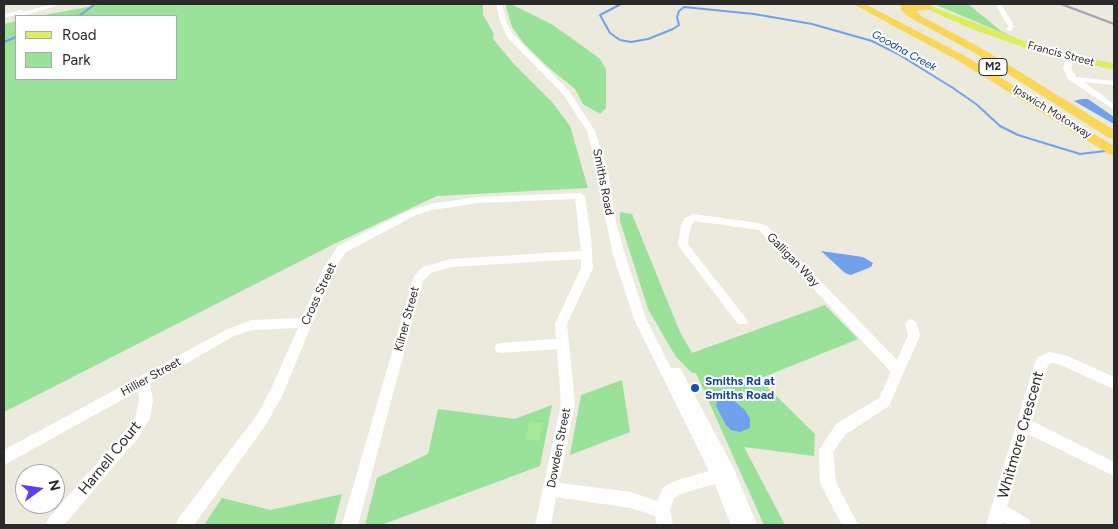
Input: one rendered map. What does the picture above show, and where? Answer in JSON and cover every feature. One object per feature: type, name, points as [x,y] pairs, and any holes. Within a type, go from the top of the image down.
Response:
[{"type":"highway","name":"Ipswich Motorway","points":[[858,4],[961,58],[1114,151]]},
{"type":"highway","name":"Ipswich Motorway","points":[[871,4],[975,57],[1113,137]]},
{"type":"highway","points":[[906,4],[905,8],[908,12],[927,22]]},
{"type":"highway","points":[[925,5],[910,9],[913,14],[987,56],[1113,137]]},
{"type":"main road","name":"Francis Street","points":[[925,5],[1009,34],[1070,58],[1114,67]]},
{"type":"street","points":[[18,15],[58,4]]},
{"type":"street","name":"Smiths Road","points":[[499,4],[502,18],[510,35],[566,93],[591,131],[603,171],[618,255],[640,319],[749,525]]},
{"type":"street","points":[[998,4],[1012,28],[1009,34]]},
{"type":"street","points":[[1070,58],[1067,68],[1073,78],[1114,108]]},
{"type":"street","points":[[1073,78],[1109,82]]},
{"type":"street","name":"Dowden Street","points":[[543,525],[568,404],[561,324],[587,268],[580,196]]},
{"type":"street","name":"Cross Street","points":[[184,525],[262,419],[276,394],[330,267],[342,249],[412,213],[431,206],[478,200],[580,196]]},
{"type":"street","name":"Galligan Way","points":[[742,321],[685,248],[683,243],[686,225],[694,217],[763,228],[898,370]]},
{"type":"street","name":"Kilner Street","points":[[350,525],[418,279],[427,270],[451,263],[586,255]]},
{"type":"street","name":"Hillier Street","points":[[4,458],[237,330],[251,325],[269,323],[305,323]]},
{"type":"street","points":[[850,525],[828,483],[826,450],[841,429],[884,402],[914,335],[911,324]]},
{"type":"street","points":[[501,348],[563,344]]},
{"type":"street","name":"Whitmore Crescent","points":[[996,518],[1042,362],[1049,357],[1060,359],[1114,383]]},
{"type":"street","name":"Harnell Court","points":[[54,525],[133,433],[143,418],[146,400],[143,382]]},
{"type":"street","points":[[1024,424],[1114,469]]},
{"type":"street","points":[[550,489],[631,500],[663,518],[668,493],[680,486],[724,475]]},
{"type":"street","name":"Smiths Road","points":[[724,475],[739,525]]},
{"type":"street","points":[[996,518],[1023,525]]},
{"type":"green space","points":[[104,4],[483,4],[483,15],[494,34],[493,39],[514,64],[553,103],[570,126],[588,188],[437,196],[334,244],[4,412],[4,24],[15,21],[15,80],[178,80],[178,15],[44,15]]},
{"type":"green space","points":[[507,4],[511,4],[553,25],[599,58],[606,69],[606,108],[600,114],[583,104],[575,89],[525,45],[512,27],[506,7]]},
{"type":"green space","points":[[934,4],[968,4],[1001,31],[1019,40]]},
{"type":"green space","points":[[620,212],[632,214],[680,332],[692,353],[825,305],[858,339],[759,379],[815,434],[814,456],[744,447],[785,525],[764,525],[696,373],[692,373],[676,357],[648,309],[620,221]]},
{"type":"green space","points":[[622,380],[630,432],[570,455],[581,395]]},
{"type":"green space","points":[[552,405],[540,466],[381,525],[365,525],[377,478],[428,454],[438,409],[515,419]]},
{"type":"green space","points":[[530,421],[543,423],[539,441],[525,439]]},
{"type":"green space","points":[[342,494],[334,525],[204,525],[222,498],[271,510]]},
{"type":"water","points":[[1088,99],[1114,117],[1114,124],[1074,101]]},
{"type":"water","points":[[821,251],[863,257],[873,263],[871,267],[851,275],[845,273]]},
{"type":"water","points":[[732,399],[745,410],[750,419],[750,428],[740,432],[731,430],[726,425],[716,406],[717,400]]},
{"type":"waterway","points":[[80,15],[95,4]]},
{"type":"waterway","name":"Goodna Creek","points":[[621,4],[600,15],[610,33],[620,40],[631,42],[648,39],[673,29],[679,25],[677,17],[679,11],[684,7],[754,14],[812,24],[872,41],[898,54],[953,88],[976,104],[1000,126],[1018,135],[1080,154],[1105,151]]},
{"type":"waterway","points":[[4,42],[15,37]]},
{"type":"railway","points":[[1061,4],[1114,24]]},
{"type":"place","name":"Smiths Rd at Smiths Road","points":[[695,388]]}]
